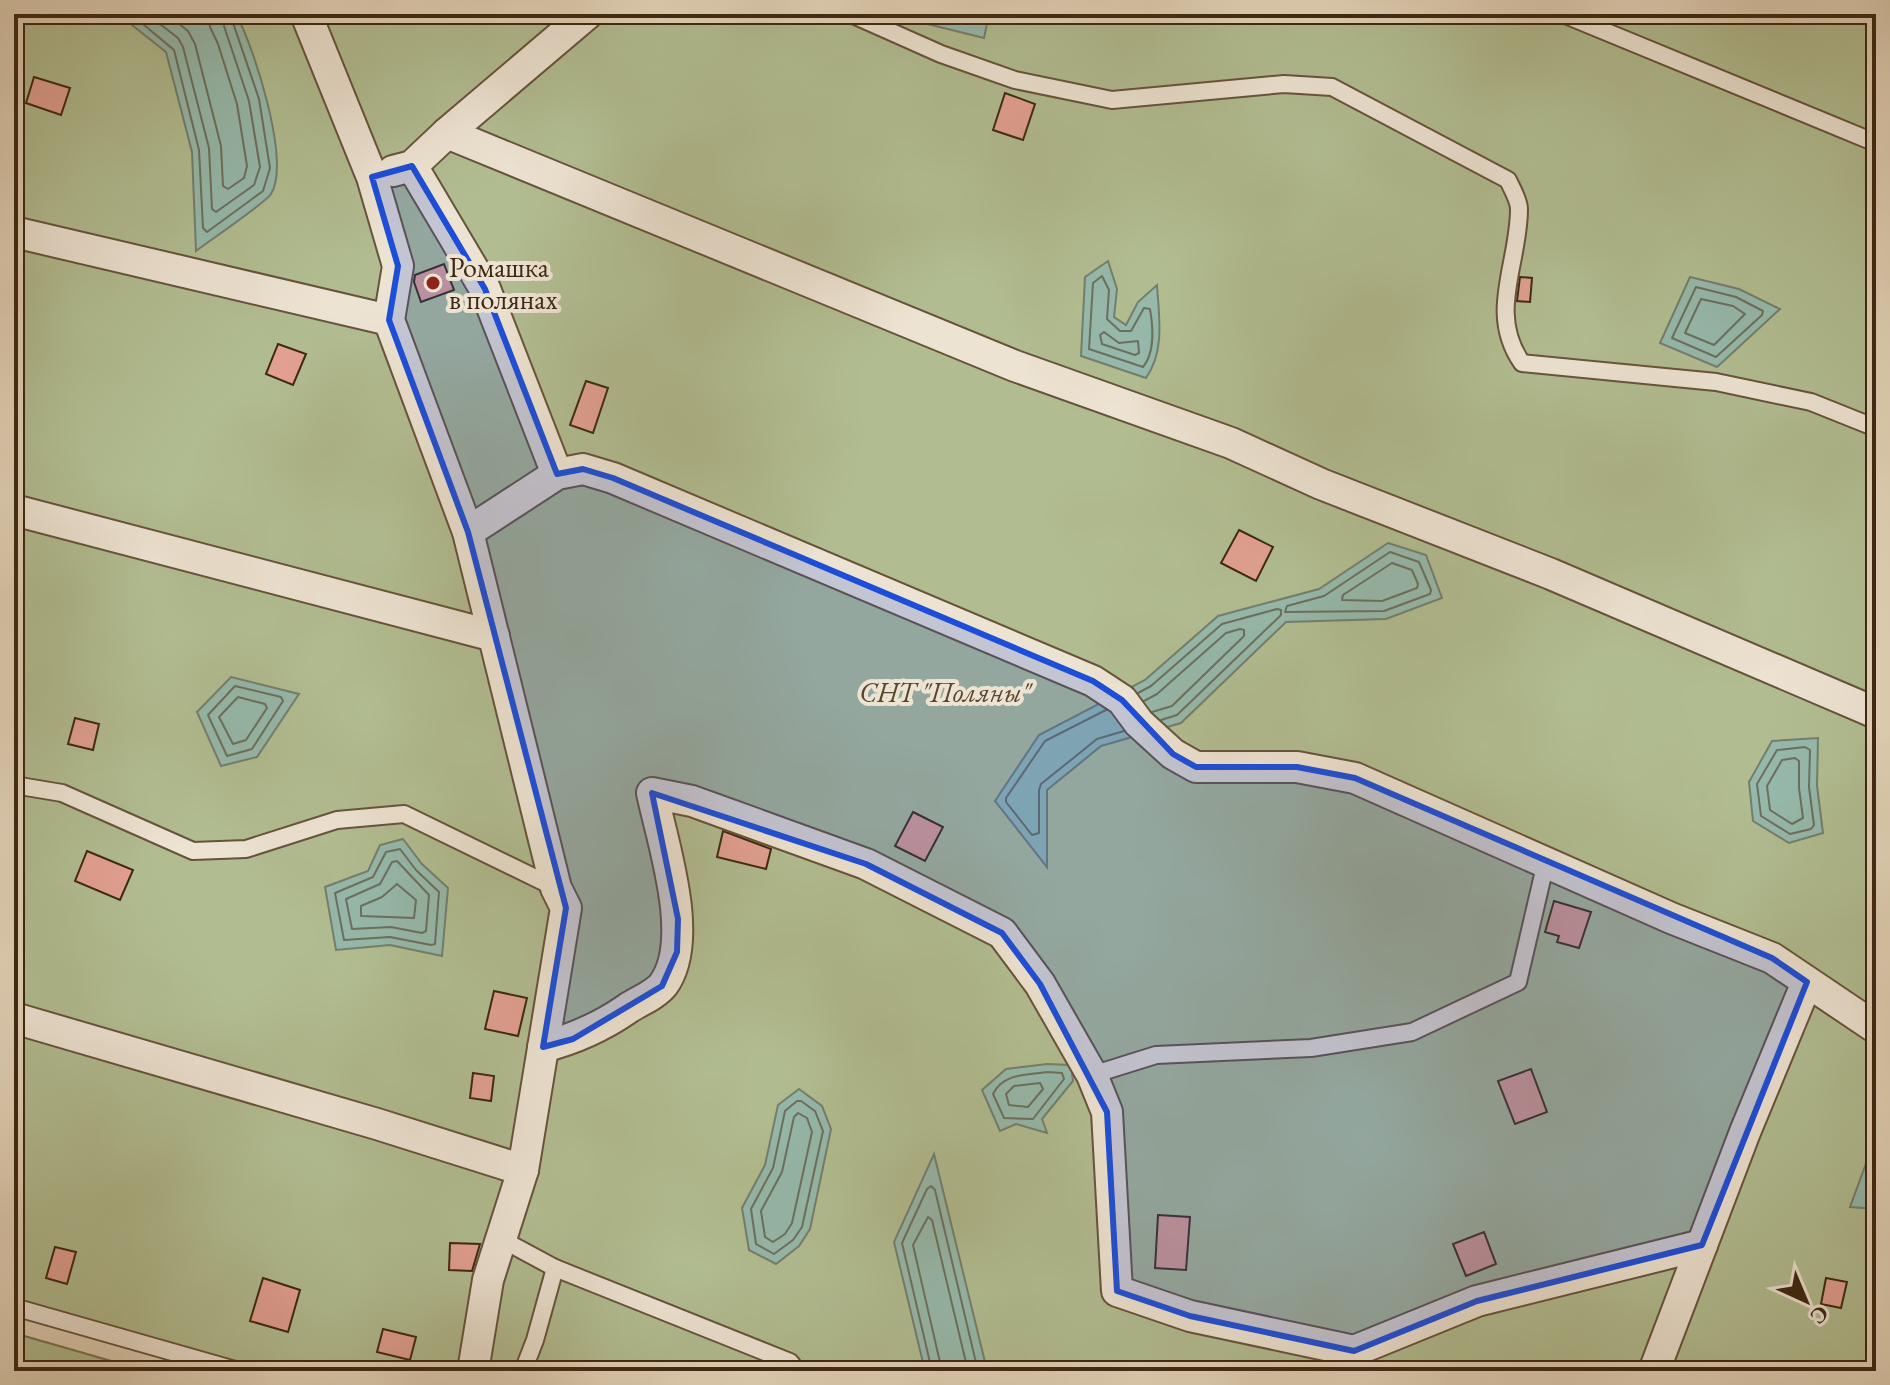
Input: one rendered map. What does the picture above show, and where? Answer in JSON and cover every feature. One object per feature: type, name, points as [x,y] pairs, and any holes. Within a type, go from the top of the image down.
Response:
[{"type":"street","points":[[306,14],[372,177],[398,266],[389,320],[468,532],[556,888],[566,908],[523,1170],[488,1280],[473,1371]]},
{"type":"street","points":[[372,177],[412,166],[587,14]]},
{"type":"street","points":[[447,133],[1015,366],[1231,443],[1321,484],[1551,574],[1876,713]]},
{"type":"street","points":[[412,166],[485,289],[557,474]]},
{"type":"street","points":[[14,232],[389,320]]},
{"type":"street","points":[[468,532],[557,474],[583,469],[613,478],[1093,681],[1122,700],[1139,723],[1173,754],[1196,767],[1297,767],[1355,778],[1671,918],[1772,958],[1876,1028]]},
{"type":"street","points":[[14,510],[494,636]]},
{"type":"street","points":[[543,1047],[573,1039],[615,1017],[662,986],[677,952],[678,919],[652,793],[692,801],[866,864],[1002,933],[1040,984],[1092,1075],[1107,1112],[1117,1291],[1190,1316],[1352,1361],[1477,1301],[1702,1245]]},
{"type":"street","points":[[1654,1371],[1745,1132],[1807,982]]},
{"type":"street","points":[[14,1018],[523,1170]]},
{"type":"lane","points":[[851,14],[941,54],[1015,80],[1112,100],[1284,84],[1332,87],[1508,180],[1519,207],[1505,311],[1509,345],[1522,363],[1716,382],[1811,402],[1876,428]]},
{"type":"lane","points":[[1563,14],[1876,143]]},
{"type":"lane","points":[[14,785],[62,793],[193,851],[246,849],[337,820],[404,814],[556,888]]},
{"type":"lane","points":[[1092,1075],[1156,1055],[1311,1048],[1412,1032],[1518,982],[1546,862]]},
{"type":"lane","points":[[501,1239],[555,1268],[790,1362],[797,1371]]},
{"type":"lane","points":[[523,1371],[555,1268]]},
{"type":"lane","points":[[14,1307],[239,1371]]},
{"type":"highlighted area","points":[[412,166],[485,289],[557,474],[583,469],[613,478],[1093,681],[1122,700],[1173,754],[1196,767],[1297,767],[1355,778],[1772,958],[1807,982],[1702,1245],[1477,1301],[1354,1351],[1190,1316],[1117,1291],[1107,1112],[1040,984],[1002,933],[866,864],[652,793],[678,919],[677,952],[662,986],[573,1039],[543,1047],[566,908],[468,532],[389,320],[398,266],[372,177]]},
{"type":"green space","name":"СНТ \"Поляны\"","points":[[14,14],[1876,14],[1876,1371],[239,1371],[14,1307]]},
{"type":"green space","points":[[14,1333],[146,1371],[14,1371]]},
{"type":"water","points":[[118,14],[236,14],[252,52],[268,104],[276,178],[266,199],[196,251],[192,152],[166,52]]},
{"type":"water","points":[[887,14],[989,14],[984,38]]},
{"type":"water","points":[[1108,261],[1117,289],[1114,317],[1126,325],[1138,302],[1157,285],[1158,345],[1146,378],[1081,356],[1085,277]]},
{"type":"water","points":[[1690,277],[1739,289],[1780,309],[1717,367],[1660,343]]},
{"type":"water","points":[[1388,543],[1426,555],[1442,598],[1386,619],[1286,622],[1181,723],[1101,746],[1047,790],[1047,867],[995,801],[1039,735],[1145,680],[1218,616],[1319,589]]},
{"type":"water","points":[[231,677],[299,694],[257,757],[221,766],[197,712]]},
{"type":"water","points":[[1818,738],[1817,786],[1823,833],[1789,843],[1753,821],[1749,782],[1772,741]]},
{"type":"water","points":[[403,839],[422,864],[448,888],[442,956],[390,945],[336,950],[325,887],[368,871],[380,845]]},
{"type":"water","points":[[1047,1064],[1071,1065],[1073,1081],[1042,1119],[1047,1133],[1016,1124],[1000,1131],[982,1090],[1006,1069]]},
{"type":"water","points":[[799,1089],[822,1106],[831,1129],[810,1229],[799,1246],[776,1264],[749,1250],[742,1208],[765,1165],[778,1105]]},
{"type":"water","points":[[1876,1148],[1876,1209],[1850,1207],[1868,1158]]},
{"type":"water","points":[[934,1154],[986,1371],[925,1371],[894,1242]]},
{"type":"building","points":[[34,77],[70,88],[61,115],[26,103]]},
{"type":"building","points":[[1005,93],[1035,104],[1023,140],[993,130]]},
{"type":"building","name":"Ромашка в полянах","points":[[444,264],[454,290],[421,302],[414,282],[415,275]]},
{"type":"building","points":[[1520,277],[1532,278],[1530,302],[1517,301]]},
{"type":"building","points":[[278,344],[306,354],[293,385],[266,374]]},
{"type":"building","points":[[586,381],[608,388],[593,433],[570,425]]},
{"type":"building","points":[[1239,530],[1273,547],[1256,581],[1221,563]]},
{"type":"building","points":[[75,718],[99,724],[93,750],[68,744]]},
{"type":"building","points":[[913,812],[943,827],[925,861],[895,846]]},
{"type":"building","points":[[723,831],[771,849],[766,869],[717,857]]},
{"type":"building","points":[[87,851],[133,870],[120,900],[75,881]]},
{"type":"building","points":[[1554,901],[1591,912],[1579,948],[1557,942],[1559,936],[1545,932]]},
{"type":"building","points":[[494,991],[527,998],[518,1036],[485,1029]]},
{"type":"building","points":[[1531,1069],[1547,1112],[1515,1124],[1498,1081]]},
{"type":"building","points":[[473,1073],[494,1076],[491,1101],[470,1098]]},
{"type":"building","points":[[1158,1215],[1190,1217],[1186,1270],[1155,1268]]},
{"type":"building","points":[[1484,1232],[1496,1264],[1466,1276],[1453,1244]]},
{"type":"building","points":[[450,1243],[480,1244],[472,1271],[449,1270]]},
{"type":"building","points":[[55,1247],[76,1252],[67,1284],[46,1278]]},
{"type":"building","points":[[263,1278],[300,1290],[288,1332],[250,1321]]},
{"type":"building","points":[[1826,1278],[1847,1282],[1841,1308],[1821,1304]]},
{"type":"building","points":[[383,1329],[416,1337],[410,1360],[377,1352]]},
{"type":"place","name":"Ромашка в полянах","points":[[433,283]]}]
